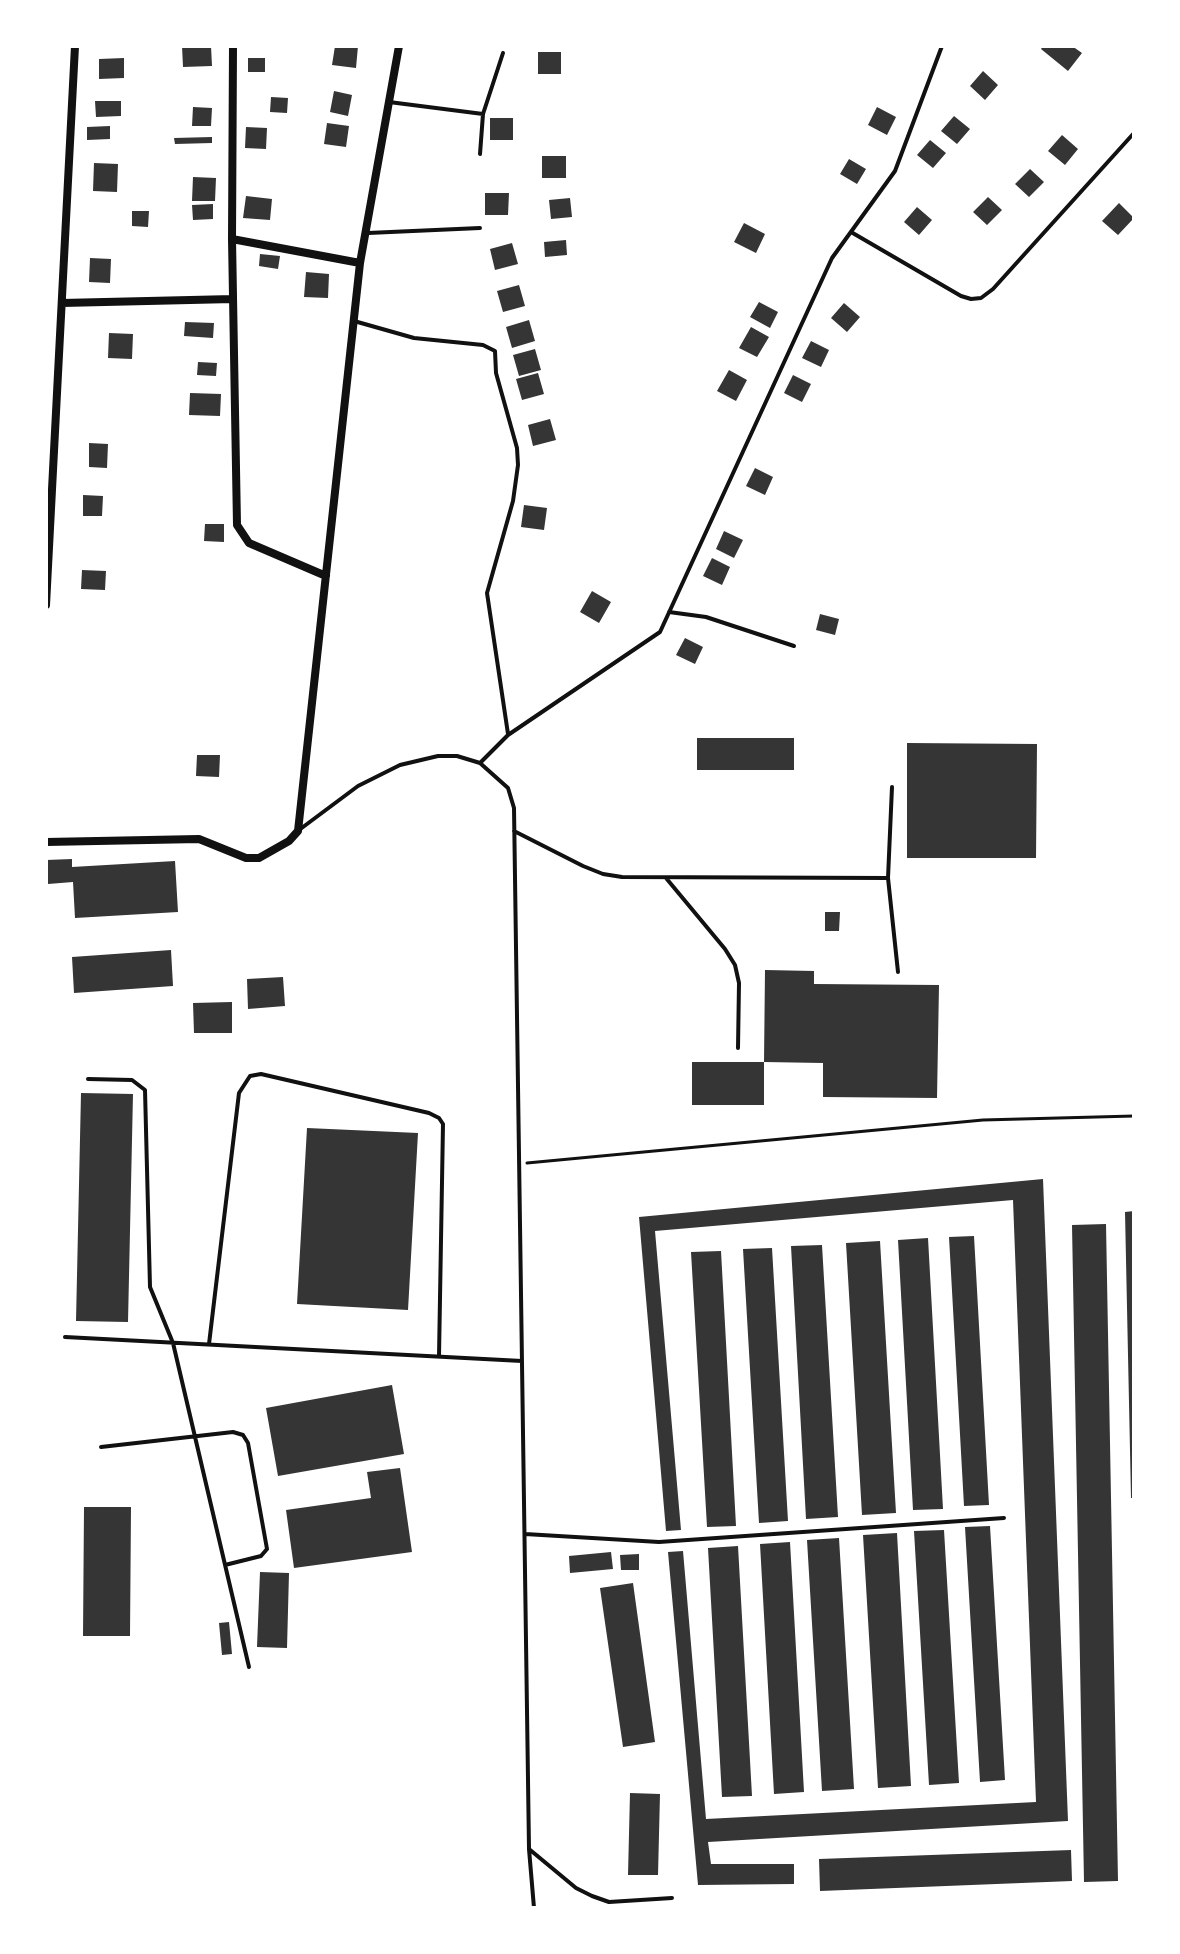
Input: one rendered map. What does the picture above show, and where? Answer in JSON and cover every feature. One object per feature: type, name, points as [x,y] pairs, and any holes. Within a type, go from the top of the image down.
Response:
[{"type":"street","points":[[46,605],[75,46]]},
{"type":"street","points":[[233,46],[235,516],[240,532],[249,543],[326,576]]},
{"type":"street","points":[[46,842],[199,839],[246,858],[259,858],[275,850],[298,831],[360,263],[399,46]]},
{"type":"street","points":[[232,239],[360,263]]},
{"type":"street","points":[[62,303],[233,299]]},
{"type":"lane","points":[[480,763],[508,735],[660,632],[832,258],[895,171],[942,46]]},
{"type":"lane","points":[[480,154],[483,114],[503,53]]},
{"type":"lane","points":[[389,102],[483,114]]},
{"type":"lane","points":[[851,232],[961,296],[981,298],[993,289],[1134,133]]},
{"type":"lane","points":[[365,233],[480,228]]},
{"type":"lane","points":[[354,321],[414,338],[483,345],[495,351],[499,387],[517,448],[518,465],[513,501],[487,593],[508,735]]},
{"type":"lane","points":[[669,612],[706,617],[794,646]]},
{"type":"lane","points":[[298,831],[358,786],[400,765],[438,756],[457,756],[480,763],[508,788],[514,808],[529,1849],[534,1908]]},
{"type":"lane","points":[[892,787],[888,878],[898,972]]},
{"type":"lane","points":[[514,831],[603,874],[622,877],[888,878]]},
{"type":"lane","points":[[666,878],[735,965],[739,983],[738,1048]]},
{"type":"lane","points":[[209,1344],[239,1093],[250,1076],[261,1074],[429,1113],[439,1118],[444,1129],[439,1356]]},
{"type":"lane","points":[[88,1079],[132,1080],[145,1090],[150,1287],[173,1343],[249,1667]]},
{"type":"lane","points":[[65,1337],[522,1361]]},
{"type":"lane","points":[[101,1447],[238,1433],[248,1443],[267,1549],[261,1556],[225,1565]]},
{"type":"lane","points":[[525,1534],[659,1542],[1004,1518]]},
{"type":"lane","points":[[529,1849],[576,1888],[609,1902],[672,1898]]},
{"type":"path","points":[[519,1163],[983,1120],[1134,1116]]},
{"type":"building","points":[[182,46],[211,46],[212,66],[183,67]]},
{"type":"building","points":[[335,46],[358,46],[356,68],[332,65]]},
{"type":"building","points":[[1043,46],[1072,46],[1082,53],[1068,71],[1041,49]]},
{"type":"building","points":[[538,52],[561,52],[561,74],[538,74]]},
{"type":"building","points":[[124,58],[124,78],[99,79],[99,59]]},
{"type":"building","points":[[248,58],[265,58],[265,72],[248,72]]},
{"type":"building","points":[[983,71],[998,85],[985,100],[970,86]]},
{"type":"building","points":[[334,91],[352,95],[348,116],[330,112]]},
{"type":"building","points":[[271,97],[288,98],[287,113],[270,112]]},
{"type":"building","points":[[95,101],[121,101],[121,116],[96,117]]},
{"type":"building","points":[[193,107],[212,108],[211,126],[192,126]]},
{"type":"building","points":[[877,107],[896,117],[887,135],[868,125]]},
{"type":"building","points":[[954,116],[970,129],[957,144],[941,131]]},
{"type":"building","points":[[490,118],[513,118],[513,140],[490,140]]},
{"type":"building","points":[[327,123],[349,126],[346,147],[324,144]]},
{"type":"building","points":[[110,126],[110,139],[87,140],[87,127]]},
{"type":"building","points":[[246,127],[267,128],[266,149],[245,148]]},
{"type":"building","points":[[1062,135],[1078,149],[1065,165],[1048,151]]},
{"type":"building","points":[[212,137],[212,143],[175,144],[174,138]]},
{"type":"building","points":[[930,140],[946,153],[933,168],[917,155]]},
{"type":"building","points":[[542,156],[566,156],[566,178],[542,178]]},
{"type":"building","points":[[849,159],[866,169],[857,184],[840,174]]},
{"type":"building","points":[[94,163],[118,164],[117,192],[93,191]]},
{"type":"building","points":[[1030,169],[1044,182],[1029,197],[1015,184]]},
{"type":"building","points":[[193,177],[216,178],[215,201],[192,201]]},
{"type":"building","points":[[485,193],[509,193],[508,215],[485,215]]},
{"type":"building","points":[[246,196],[272,199],[270,220],[243,218]]},
{"type":"building","points":[[988,197],[1002,210],[987,225],[973,212]]},
{"type":"building","points":[[570,198],[572,217],[551,219],[549,200]]},
{"type":"building","points":[[1119,203],[1134,218],[1118,235],[1102,221]]},
{"type":"building","points":[[213,204],[213,219],[193,220],[192,205]]},
{"type":"building","points":[[917,207],[932,220],[919,235],[904,222]]},
{"type":"building","points":[[132,211],[149,211],[148,227],[132,226]]},
{"type":"building","points":[[744,223],[765,234],[756,253],[734,242]]},
{"type":"building","points":[[566,240],[567,255],[545,257],[544,242]]},
{"type":"building","points":[[512,243],[518,264],[495,270],[490,249]]},
{"type":"building","points":[[260,254],[280,256],[278,269],[259,266]]},
{"type":"building","points":[[90,258],[111,259],[110,283],[89,282]]},
{"type":"building","points":[[306,272],[329,274],[328,298],[304,297]]},
{"type":"building","points":[[519,285],[525,306],[503,312],[497,291]]},
{"type":"building","points":[[759,302],[778,312],[770,328],[750,317]]},
{"type":"building","points":[[844,303],[860,317],[847,332],[831,318]]},
{"type":"building","points":[[529,320],[535,341],[512,348],[506,327]]},
{"type":"building","points":[[185,322],[214,323],[213,338],[184,336]]},
{"type":"building","points":[[751,327],[769,337],[757,357],[739,348]]},
{"type":"building","points":[[109,333],[133,334],[132,359],[108,358]]},
{"type":"building","points":[[811,341],[829,350],[821,367],[802,358]]},
{"type":"building","points":[[535,349],[541,370],[519,376],[513,355]]},
{"type":"building","points":[[198,362],[217,363],[216,376],[197,375]]},
{"type":"building","points":[[729,370],[747,380],[736,401],[717,391]]},
{"type":"building","points":[[538,373],[544,394],[522,400],[516,379]]},
{"type":"building","points":[[793,375],[811,384],[802,402],[784,393]]},
{"type":"building","points":[[190,393],[221,394],[220,416],[189,415]]},
{"type":"building","points":[[550,419],[556,440],[533,446],[528,425]]},
{"type":"building","points":[[89,443],[108,444],[107,468],[89,467]]},
{"type":"building","points":[[755,468],[773,477],[765,495],[746,486]]},
{"type":"building","points":[[83,495],[103,496],[102,516],[83,516]]},
{"type":"building","points":[[524,505],[547,508],[544,530],[521,527]]},
{"type":"building","points":[[205,524],[224,524],[224,542],[204,541]]},
{"type":"building","points":[[724,531],[743,540],[734,558],[716,549]]},
{"type":"building","points":[[712,558],[730,567],[722,585],[703,576]]},
{"type":"building","points":[[82,570],[106,571],[105,590],[81,589]]},
{"type":"building","points":[[592,591],[611,602],[599,623],[580,612]]},
{"type":"building","points":[[820,614],[839,619],[835,635],[816,630]]},
{"type":"building","points":[[685,638],[703,647],[695,664],[676,655]]},
{"type":"building","points":[[697,738],[794,738],[794,770],[697,770]]},
{"type":"building","points":[[907,743],[1037,744],[1036,858],[907,858]]},
{"type":"building","points":[[197,755],[220,755],[219,777],[196,776]]},
{"type":"building","points":[[72,859],[72,867],[175,861],[178,912],[75,918],[73,882],[48,884],[46,860]]},
{"type":"building","points":[[825,912],[840,912],[839,931],[825,931]]},
{"type":"building","points":[[171,950],[173,986],[74,993],[72,957]]},
{"type":"building","points":[[765,970],[814,971],[814,984],[939,985],[937,1098],[823,1097],[823,1063],[764,1062]]},
{"type":"building","points":[[283,977],[285,1006],[248,1009],[247,979]]},
{"type":"building","points":[[232,1002],[232,1033],[194,1033],[193,1003]]},
{"type":"building","points":[[692,1062],[764,1062],[764,1105],[692,1105]]},
{"type":"building","points":[[81,1093],[133,1094],[128,1322],[76,1321]]},
{"type":"building","points":[[307,1128],[418,1133],[408,1310],[297,1304]]},
{"type":"building","points":[[1043,1179],[1068,1821],[708,1842],[711,1864],[794,1864],[794,1884],[698,1885],[668,1552],[683,1551],[706,1819],[1036,1802],[1013,1200],[655,1231],[681,1530],[666,1531],[639,1217]]},
{"type":"building","points":[[1134,1211],[1134,1498],[1131,1498],[1125,1212]]},
{"type":"building","points":[[1106,1224],[1118,1881],[1084,1882],[1072,1225]]},
{"type":"building","points":[[974,1236],[989,1505],[964,1506],[949,1237]]},
{"type":"building","points":[[928,1238],[943,1509],[913,1510],[898,1240]]},
{"type":"building","points":[[880,1241],[896,1513],[862,1515],[846,1243]]},
{"type":"building","points":[[822,1245],[838,1517],[806,1519],[791,1246]]},
{"type":"building","points":[[772,1248],[788,1521],[759,1523],[743,1249]]},
{"type":"building","points":[[721,1251],[736,1526],[707,1527],[691,1252]]},
{"type":"building","points":[[392,1385],[404,1454],[278,1476],[266,1408]]},
{"type":"building","points":[[400,1468],[412,1552],[294,1568],[286,1510],[371,1498],[367,1472]]},
{"type":"building","points":[[84,1507],[131,1507],[130,1636],[83,1636]]},
{"type":"building","points":[[990,1526],[1005,1780],[980,1782],[965,1527]]},
{"type":"building","points":[[944,1530],[959,1783],[929,1785],[914,1531]]},
{"type":"building","points":[[897,1533],[911,1786],[878,1788],[863,1535]]},
{"type":"building","points":[[839,1538],[854,1789],[822,1791],[807,1540]]},
{"type":"building","points":[[790,1542],[804,1792],[774,1794],[760,1544]]},
{"type":"building","points":[[738,1546],[752,1796],[722,1797],[708,1548]]},
{"type":"building","points":[[611,1552],[613,1569],[570,1573],[569,1556]]},
{"type":"building","points":[[639,1554],[639,1570],[621,1570],[620,1555]]},
{"type":"building","points":[[260,1572],[289,1573],[287,1648],[257,1647]]},
{"type":"building","points":[[633,1583],[655,1742],[623,1747],[600,1588]]},
{"type":"building","points":[[229,1622],[232,1654],[222,1655],[219,1623]]},
{"type":"building","points":[[630,1793],[660,1794],[658,1875],[628,1875]]},
{"type":"building","points":[[1071,1850],[1072,1881],[820,1891],[819,1859]]}]
